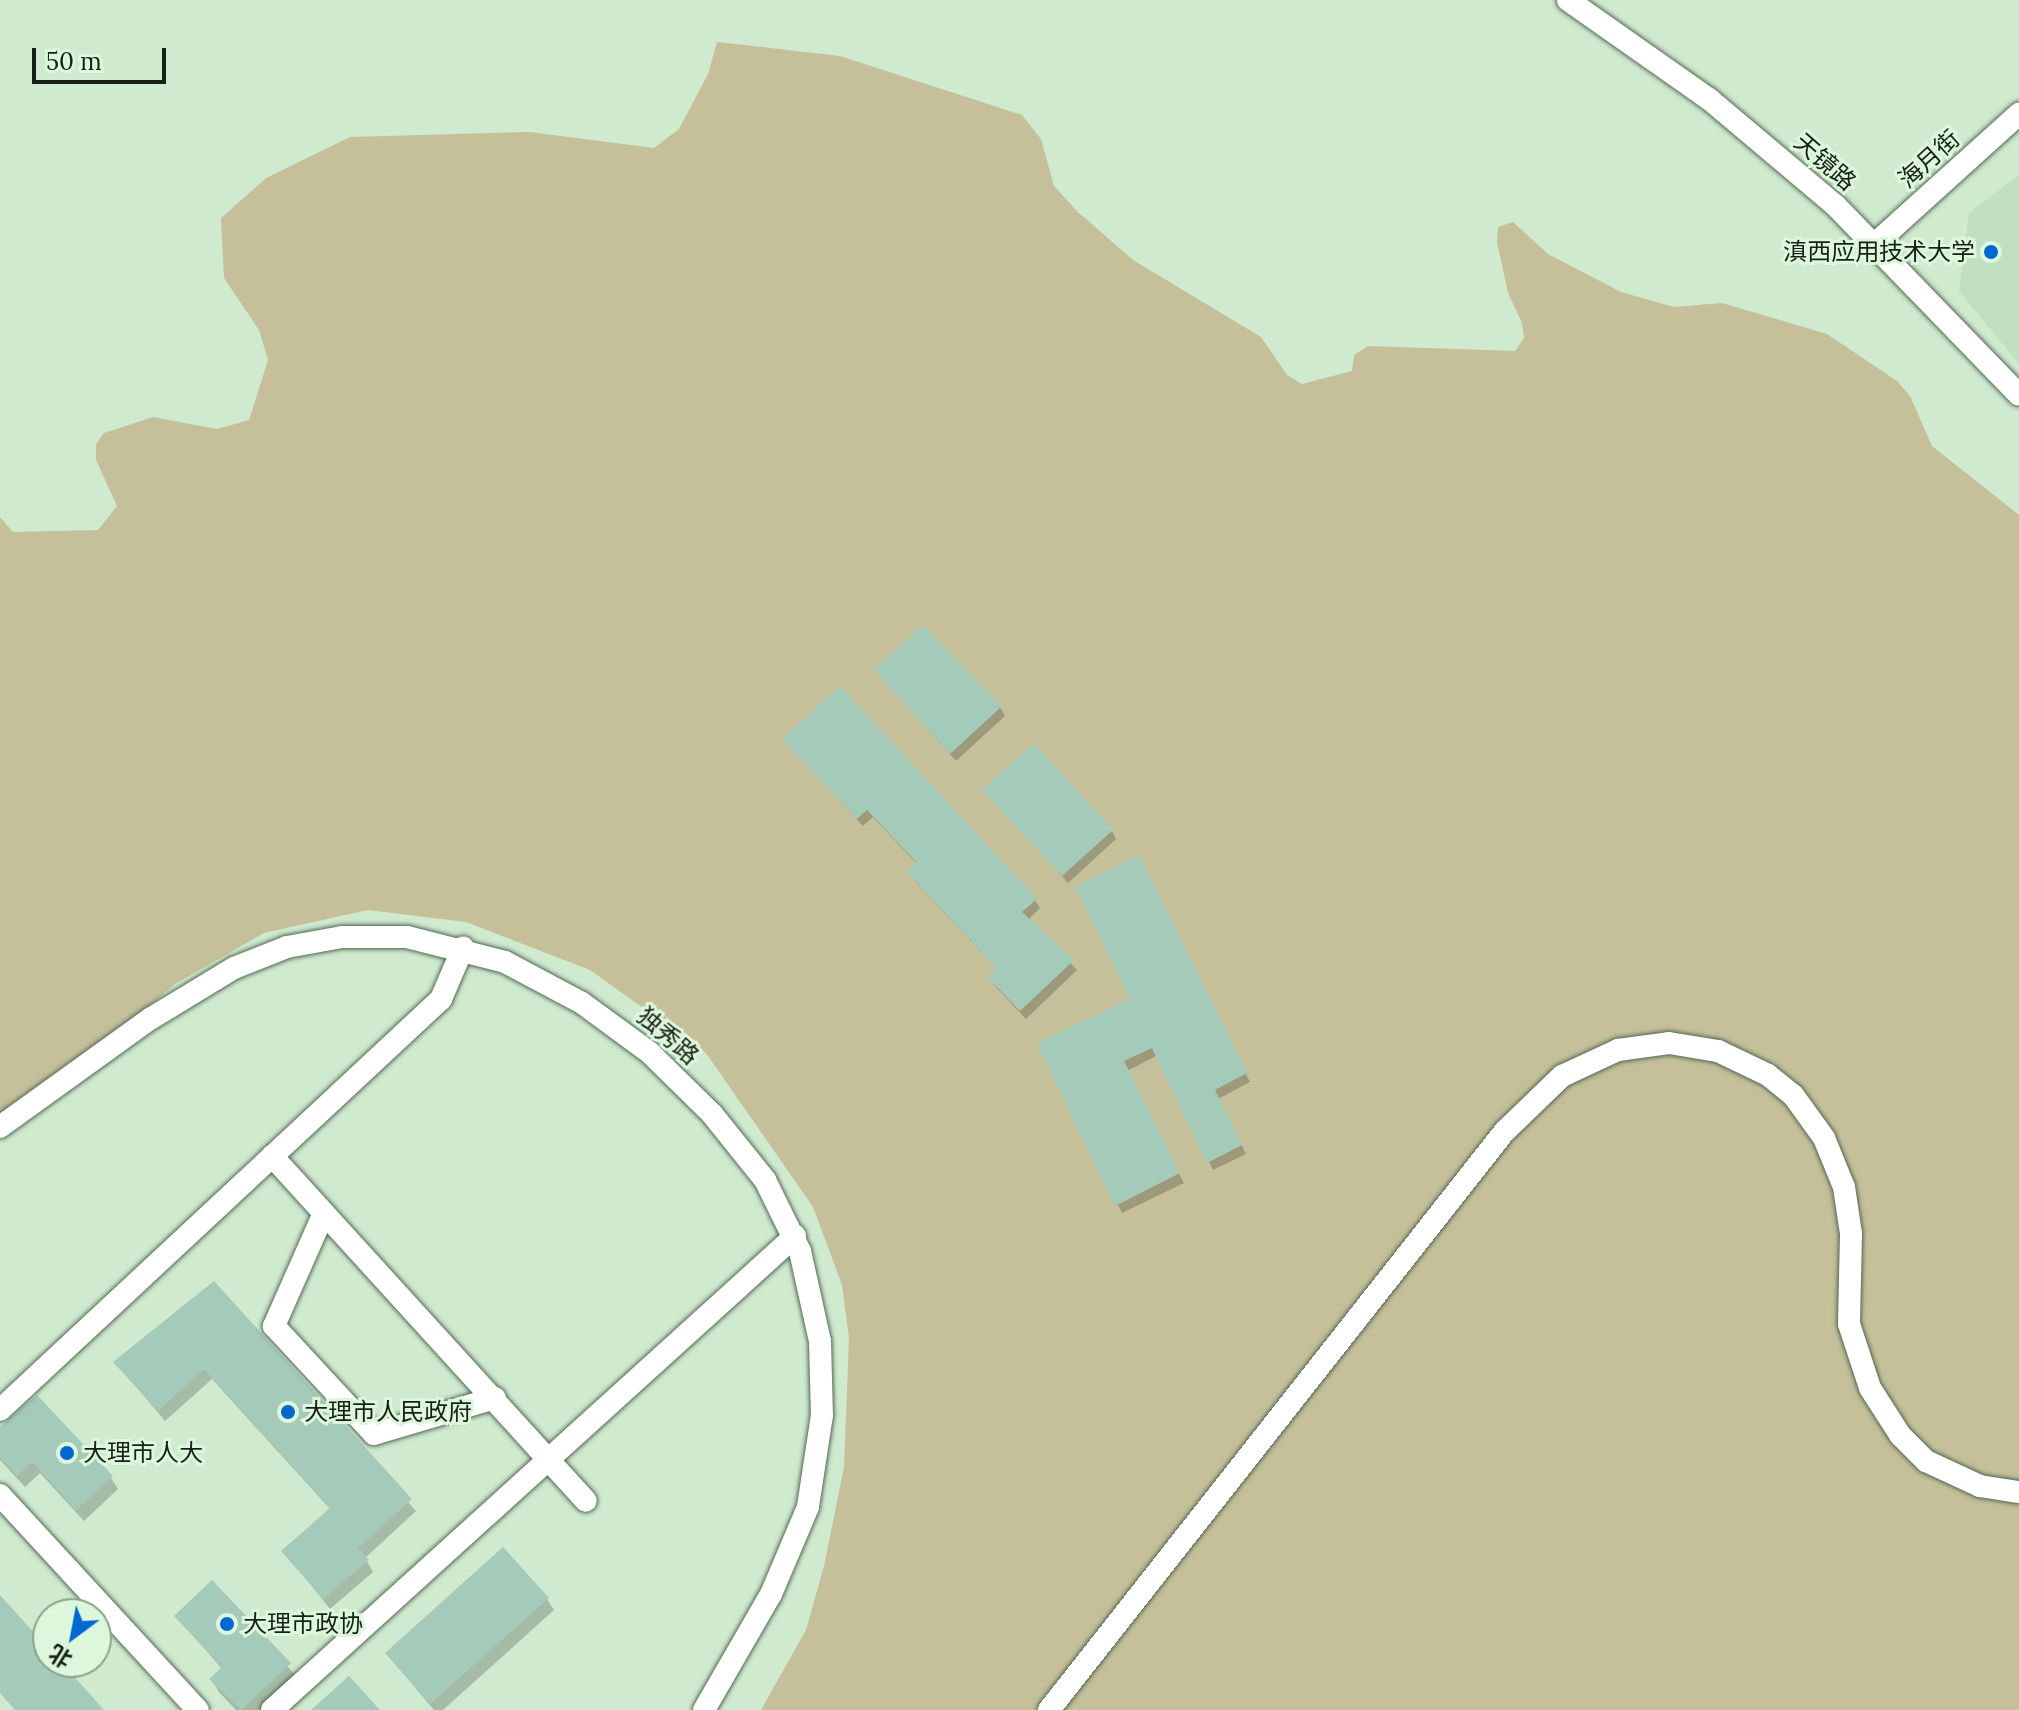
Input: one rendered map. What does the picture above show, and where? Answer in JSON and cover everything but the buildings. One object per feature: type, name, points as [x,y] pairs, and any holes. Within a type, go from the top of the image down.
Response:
[{"type":"street","name":"天镜路","points":[[1568,0],[1709,99],[1876,243],[2019,395]]},
{"type":"street","name":"海月街","points":[[1876,243],[2019,114]]},
{"type":"street","name":"独秀路","points":[[0,1127],[150,1019],[260,957],[315,941],[368,935],[463,948],[561,990],[650,1053],[745,1153],[795,1236],[812,1292],[821,1361],[822,1415],[812,1492],[789,1559],[704,1710]]},
{"type":"street","points":[[0,1410],[441,999],[463,948]]},
{"type":"street","points":[[1049,1710],[1504,1132],[1562,1076],[1618,1050],[1669,1043],[1718,1051],[1768,1075],[1793,1095],[1824,1138],[1844,1187],[1851,1234],[1849,1324],[1870,1388],[1900,1435],[1926,1461],[1980,1486],[2019,1492]]},
{"type":"street","points":[[272,1156],[551,1458],[586,1501]]},
{"type":"street","points":[[324,1213],[274,1326],[374,1434],[495,1398]]},
{"type":"street","points":[[272,1710],[795,1236]]},
{"type":"street","points":[[0,1495],[198,1710]]},
{"type":"shaded area","points":[[717,42],[840,56],[1022,115],[1041,139],[1054,186],[1078,212],[1133,260],[1261,337],[1287,375],[1302,384],[1352,371],[1354,355],[1368,346],[1515,351],[1524,338],[1522,323],[1508,293],[1497,242],[1498,227],[1513,222],[1548,254],[1621,292],[1674,307],[1722,303],[1827,334],[1897,381],[1910,396],[1932,446],[2019,515],[2019,1710],[761,1710],[806,1630],[824,1566],[844,1467],[849,1338],[842,1285],[813,1207],[706,1053],[590,970],[466,922],[368,910],[264,933],[175,984],[103,1044],[0,1114],[0,517],[13,532],[98,530],[117,506],[96,460],[96,444],[104,433],[153,417],[217,429],[249,420],[268,360],[259,330],[224,278],[221,218],[266,178],[350,137],[530,132],[654,148],[679,129],[708,74]]},
{"type":"shaded area","name":"滇西应用技术大学","points":[[2019,175],[2019,364],[1959,291],[1969,213]]},
{"type":"place","name":"滇西应用技术大学","points":[[1991,252]]},
{"type":"place","name":"大理市人民政府","points":[[288,1412]]},
{"type":"place","name":"大理市人大","points":[[67,1453]]},
{"type":"place","name":"大理市政协","points":[[227,1624]]}]
